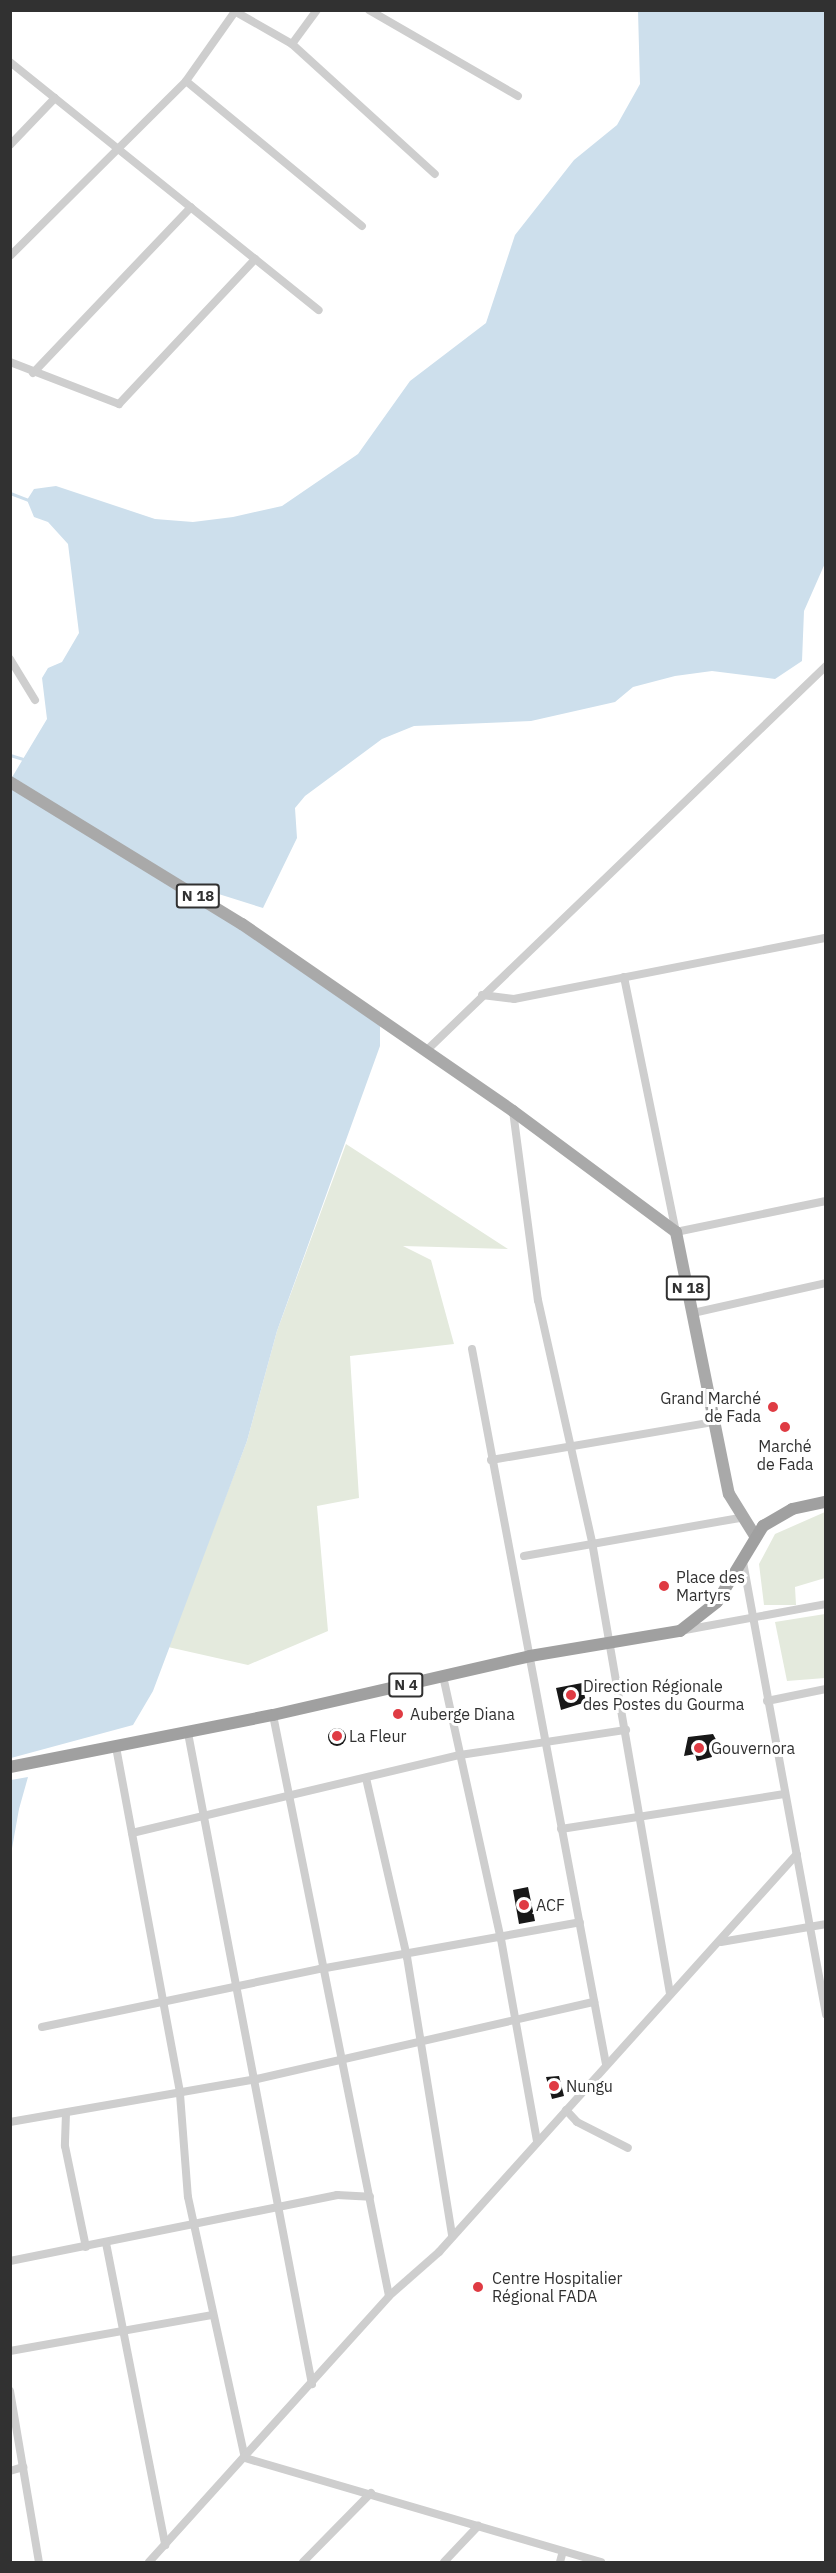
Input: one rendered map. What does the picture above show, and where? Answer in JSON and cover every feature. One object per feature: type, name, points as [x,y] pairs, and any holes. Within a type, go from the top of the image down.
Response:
[{"type":"highway","name":"N 4","points":[[10,1767],[273,1715],[530,1656],[680,1631],[717,1602],[742,1563],[755,1536],[781,1514],[825,1502]]},
{"type":"main road","name":"N 18","points":[[10,782],[242,924],[513,1111],[676,1232],[729,1494],[740,1518],[755,1536]]},
{"type":"street","points":[[292,44],[317,10]]},
{"type":"street","points":[[369,10],[518,96]]},
{"type":"street","points":[[10,256],[116,148],[186,81],[236,11],[292,44],[435,174]]},
{"type":"street","points":[[10,62],[319,310]]},
{"type":"street","points":[[186,81],[362,226]]},
{"type":"street","points":[[10,145],[55,98]]},
{"type":"street","points":[[33,373],[191,207]]},
{"type":"street","points":[[10,362],[33,373],[119,404],[255,259]]},
{"type":"street","points":[[10,659],[35,700]]},
{"type":"street","points":[[427,1050],[825,666]]},
{"type":"street","points":[[482,995],[514,999],[825,938]]},
{"type":"street","points":[[624,977],[676,1232],[825,1201]]},
{"type":"street","points":[[513,1111],[538,1300],[592,1542],[670,1994]]},
{"type":"street","points":[[693,1313],[825,1283]]},
{"type":"street","points":[[472,1349],[606,2064]]},
{"type":"street","points":[[491,1460],[573,1449],[713,1422]]},
{"type":"street","points":[[524,1556],[592,1542],[740,1518]]},
{"type":"street","points":[[742,1563],[811,1927],[825,2014]]},
{"type":"street","points":[[680,1631],[825,1604]]},
{"type":"street","points":[[443,1676],[501,1939],[512,2019],[537,2142]]},
{"type":"street","points":[[767,1701],[825,1689]]},
{"type":"street","points":[[273,1715],[291,1794],[320,1968],[389,2296]]},
{"type":"street","points":[[132,1833],[205,1818],[291,1794],[460,1755],[626,1730]]},
{"type":"street","points":[[188,1733],[257,2079],[312,2384]]},
{"type":"street","points":[[116,1747],[180,2094],[188,2197],[197,2225],[213,2315],[245,2458]]},
{"type":"street","points":[[366,1778],[407,1957],[452,2236]]},
{"type":"street","points":[[561,1829],[639,1820],[784,1794]]},
{"type":"street","points":[[149,2562],[389,2296],[452,2236],[670,1994],[721,1942],[797,1854]]},
{"type":"street","points":[[42,2027],[320,1968],[407,1957],[580,1922]]},
{"type":"street","points":[[721,1942],[825,1924]]},
{"type":"street","points":[[10,2122],[257,2079],[340,2059],[422,2044],[512,2019],[594,2002]]},
{"type":"street","points":[[566,2110],[577,2122],[628,2148]]},
{"type":"street","points":[[66,2113],[65,2146],[86,2247]]},
{"type":"street","points":[[10,2261],[337,2195],[370,2197]]},
{"type":"street","points":[[106,2243],[165,2545]]},
{"type":"street","points":[[10,2351],[124,2333],[213,2315]]},
{"type":"street","points":[[10,2391],[38,2559],[31,2562]]},
{"type":"street","points":[[245,2458],[601,2562]]},
{"type":"street","points":[[10,2471],[23,2467]]},
{"type":"street","points":[[303,2562],[371,2493]]},
{"type":"street","points":[[444,2562],[478,2526]]},
{"type":"street","points":[[560,2562],[563,2552]]},
{"type":"shaded area","points":[[346,1144],[508,1249],[403,1246],[431,1260],[454,1344],[350,1356],[359,1498],[317,1506],[328,1631],[248,1665],[168,1647],[247,1441],[277,1331]]},
{"type":"shaded area","points":[[825,1512],[825,1578],[795,1587],[796,1605],[764,1605],[759,1564],[775,1534]]},
{"type":"shaded area","points":[[825,1614],[825,1678],[787,1681],[775,1622]]},
{"type":"water","points":[[638,11],[825,11],[826,561],[804,611],[802,661],[775,679],[712,671],[675,676],[633,687],[615,702],[531,721],[414,726],[382,739],[305,796],[295,808],[297,838],[263,908],[174,880],[380,1018],[380,1046],[277,1331],[247,1441],[153,1691],[133,1725],[11,1758],[11,779],[47,719],[42,678],[48,668],[62,662],[79,633],[68,544],[48,522],[34,517],[27,500],[34,489],[56,486],[155,519],[193,522],[233,517],[282,506],[358,454],[410,381],[486,323],[515,235],[574,160],[617,125],[640,84]]},
{"type":"water","points":[[28,1777],[19,1809],[11,1854],[11,1780]]},
{"type":"building","name":"Direction Régionale des Postes du Gourma","points":[[582,1683],[586,1702],[561,1710],[556,1688]]},
{"type":"building","name":"La Fleur","points":[[337,1728],[343,1731],[346,1737],[343,1743],[337,1746],[331,1743],[328,1737],[331,1731]]},
{"type":"building","name":"Gouvernora","points":[[713,1734],[720,1747],[710,1750],[712,1757],[697,1761],[695,1754],[684,1756],[688,1737]]},
{"type":"building","name":"ACF","points":[[528,1887],[535,1921],[519,1924],[513,1890]]},
{"type":"building","name":"Nungu","points":[[559,2076],[564,2096],[552,2099],[546,2077]]},
{"type":"waterway","points":[[10,493],[31,501]]},
{"type":"waterway","points":[[10,755],[26,760]]},
{"type":"place","name":"Grand Marché de Fada","points":[[773,1407]]},
{"type":"place","name":"Marché de Fada","points":[[785,1427]]},
{"type":"place","name":"Place des Martyrs","points":[[664,1586]]},
{"type":"place","name":"Direction Régionale des Postes du Gourma","points":[[571,1695]]},
{"type":"place","name":"Auberge Diana","points":[[398,1714]]},
{"type":"place","name":"La Fleur","points":[[337,1736]]},
{"type":"place","name":"Gouvernora","points":[[699,1748]]},
{"type":"place","name":"ACF","points":[[524,1905]]},
{"type":"place","name":"Nungu","points":[[554,2086]]},
{"type":"place","name":"Centre Hospitalier Régional FADA","points":[[478,2287]]}]
